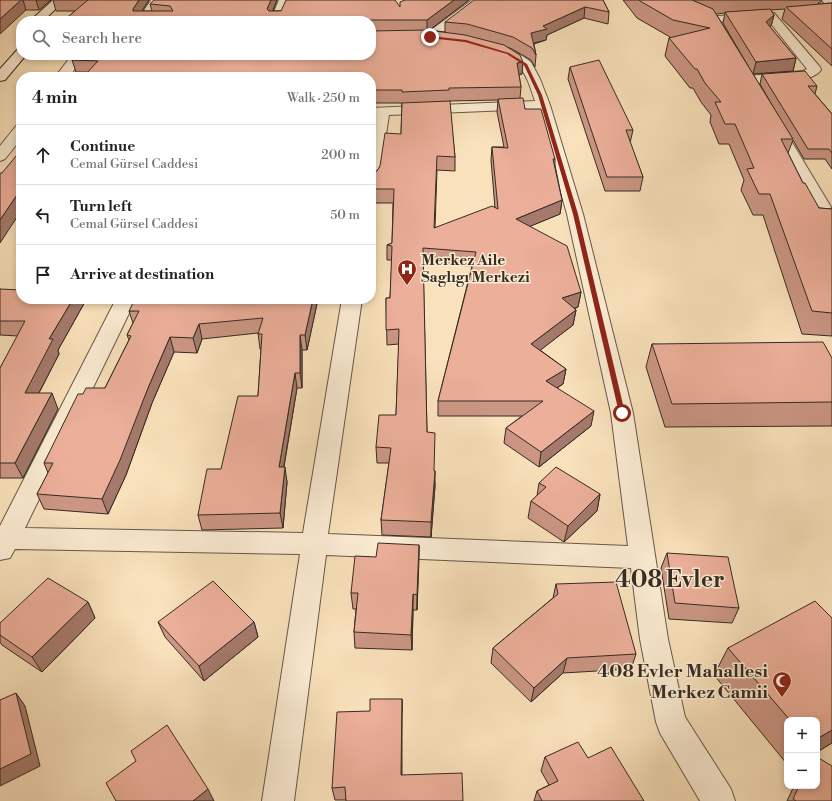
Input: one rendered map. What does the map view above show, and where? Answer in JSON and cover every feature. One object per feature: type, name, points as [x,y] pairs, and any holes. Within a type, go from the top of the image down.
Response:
[{"type":"street","points":[[41,16],[59,0]]},
{"type":"street","points":[[55,16],[72,0]]},
{"type":"street","points":[[145,16],[157,0]]},
{"type":"street","points":[[278,16],[286,0]]},
{"type":"street","points":[[430,37],[479,0]]},
{"type":"street","points":[[695,14],[715,23],[719,29]]},
{"type":"street","points":[[708,20],[785,14]]},
{"type":"street","points":[[749,80],[806,75],[815,70],[770,15]]},
{"type":"street","points":[[376,37],[430,37],[458,40]]},
{"type":"street","points":[[480,45],[508,53],[525,64],[540,95],[575,214],[622,413],[654,640],[671,722],[719,801]]},
{"type":"street","points":[[0,77],[16,47]]},
{"type":"street","points":[[66,72],[76,60]]},
{"type":"street","points":[[741,67],[756,94]]},
{"type":"street","points":[[376,112],[543,105]]},
{"type":"street","points":[[768,114],[823,207]]},
{"type":"street","points":[[0,156],[16,135]]},
{"type":"street","points":[[123,304],[2,543],[314,544],[642,558]]},
{"type":"street","points":[[278,801],[314,544],[351,304]]},
{"type":"building","points":[[0,0],[21,0],[0,19]]},
{"type":"building","points":[[88,0],[139,0],[133,11],[173,11],[170,6],[150,4],[154,0],[271,0],[267,9],[269,11],[281,11],[286,0],[395,0],[400,7],[400,2],[405,0],[454,0],[427,20],[376,20],[376,16],[69,16]]},
{"type":"building","points":[[474,0],[603,0],[609,12],[585,7],[543,26],[547,29],[531,33],[536,55],[532,48],[513,37],[467,24],[445,22]]},
{"type":"building","points":[[639,0],[692,0],[713,9],[793,139],[781,139],[803,183],[805,183],[819,208],[832,209],[832,313],[812,311],[770,194],[759,194],[747,169],[754,168],[735,124],[725,124],[715,102],[721,102],[705,83],[697,69],[695,69],[669,38],[710,28],[673,20]]},
{"type":"building","points":[[832,3],[832,49],[786,7]]},
{"type":"building","points":[[770,9],[774,15],[766,22],[796,58],[756,62],[725,12]]},
{"type":"building","points":[[427,30],[465,35],[504,45],[520,55],[523,62],[517,63],[521,87],[449,88],[449,90],[402,92],[402,90],[376,90],[376,72],[88,72],[98,61],[72,60],[376,60],[376,31]]},
{"type":"building","points":[[599,60],[633,130],[626,130],[643,177],[607,177],[570,67]]},
{"type":"building","points":[[805,71],[817,86],[808,86],[832,114],[832,153],[829,149],[808,149],[762,74]]},
{"type":"building","points":[[523,98],[525,109],[541,109],[555,159],[553,159],[562,200],[516,219],[567,246],[581,292],[562,298],[576,310],[531,344],[566,369],[546,381],[594,411],[541,452],[506,428],[543,401],[438,401],[476,252],[423,248],[427,432],[435,433],[435,471],[431,522],[381,520],[391,448],[376,447],[379,415],[396,415],[399,329],[386,330],[386,298],[390,298],[392,246],[387,245],[392,243],[394,189],[376,189],[376,171],[380,166],[385,133],[401,134],[402,103],[450,101],[455,157],[437,156],[434,228],[492,206],[498,209],[492,147],[508,148],[498,99]]},
{"type":"building","points":[[16,156],[16,196],[0,220],[0,173],[2,173]]},
{"type":"building","points":[[0,289],[16,290],[16,304],[70,304],[49,339],[53,339],[25,393],[52,393],[15,463],[0,463],[0,368],[25,321],[0,321]]},
{"type":"building","points":[[132,304],[312,304],[305,335],[300,335],[300,373],[295,373],[279,467],[285,467],[280,513],[198,515],[207,469],[221,469],[238,396],[258,396],[262,334],[258,334],[263,318],[199,324],[193,338],[170,337],[120,460],[102,499],[37,494],[53,463],[44,463],[78,394],[83,394],[86,388],[105,388],[131,336],[127,335],[139,311],[129,311]]},
{"type":"building","points":[[823,342],[832,358],[832,402],[672,404],[652,344]]},
{"type":"building","points":[[556,467],[600,494],[568,526],[531,501],[546,487],[539,483]]},
{"type":"building","points":[[378,543],[419,545],[417,595],[413,594],[411,635],[354,632],[358,593],[351,593],[355,556],[376,557]]},
{"type":"building","points":[[667,553],[728,557],[739,608],[675,603]]},
{"type":"building","points":[[48,578],[88,602],[32,657],[0,635],[0,623]]},
{"type":"building","points":[[213,581],[254,622],[199,666],[158,622]]},
{"type":"building","points":[[616,582],[636,654],[567,658],[534,688],[493,648],[558,594],[556,584]]},
{"type":"building","name":"408 Evler Mahallesi Merkez Camii","points":[[815,601],[832,618],[832,730],[820,737],[820,717],[787,717],[728,648]]},
{"type":"building","points":[[16,693],[31,754],[0,769],[0,700]]},
{"type":"building","points":[[370,699],[402,699],[401,775],[462,773],[463,801],[346,801],[345,787],[332,788],[337,712],[370,711]]},
{"type":"building","points":[[167,725],[208,789],[193,801],[116,801],[106,783],[136,761],[131,751]]},
{"type":"building","points":[[578,742],[588,758],[611,747],[644,801],[542,801],[537,791],[558,781],[545,757]]},
{"type":"building","points":[[820,759],[832,766],[832,801],[796,801],[793,799],[798,789],[820,789]]},
{"type":"place","name":"Merkez Aile Saglıgı Merkezi","points":[[407,286]]},
{"type":"place","name":"408 Evler Mahallesi Merkez Camii","points":[[782,698]]},
{"type":"district","name":"408 Evler","points":[[670,579]]},
{"type":"route","points":[[430,37],[466,41],[508,53],[525,64],[540,95],[575,214],[622,413]]}]
